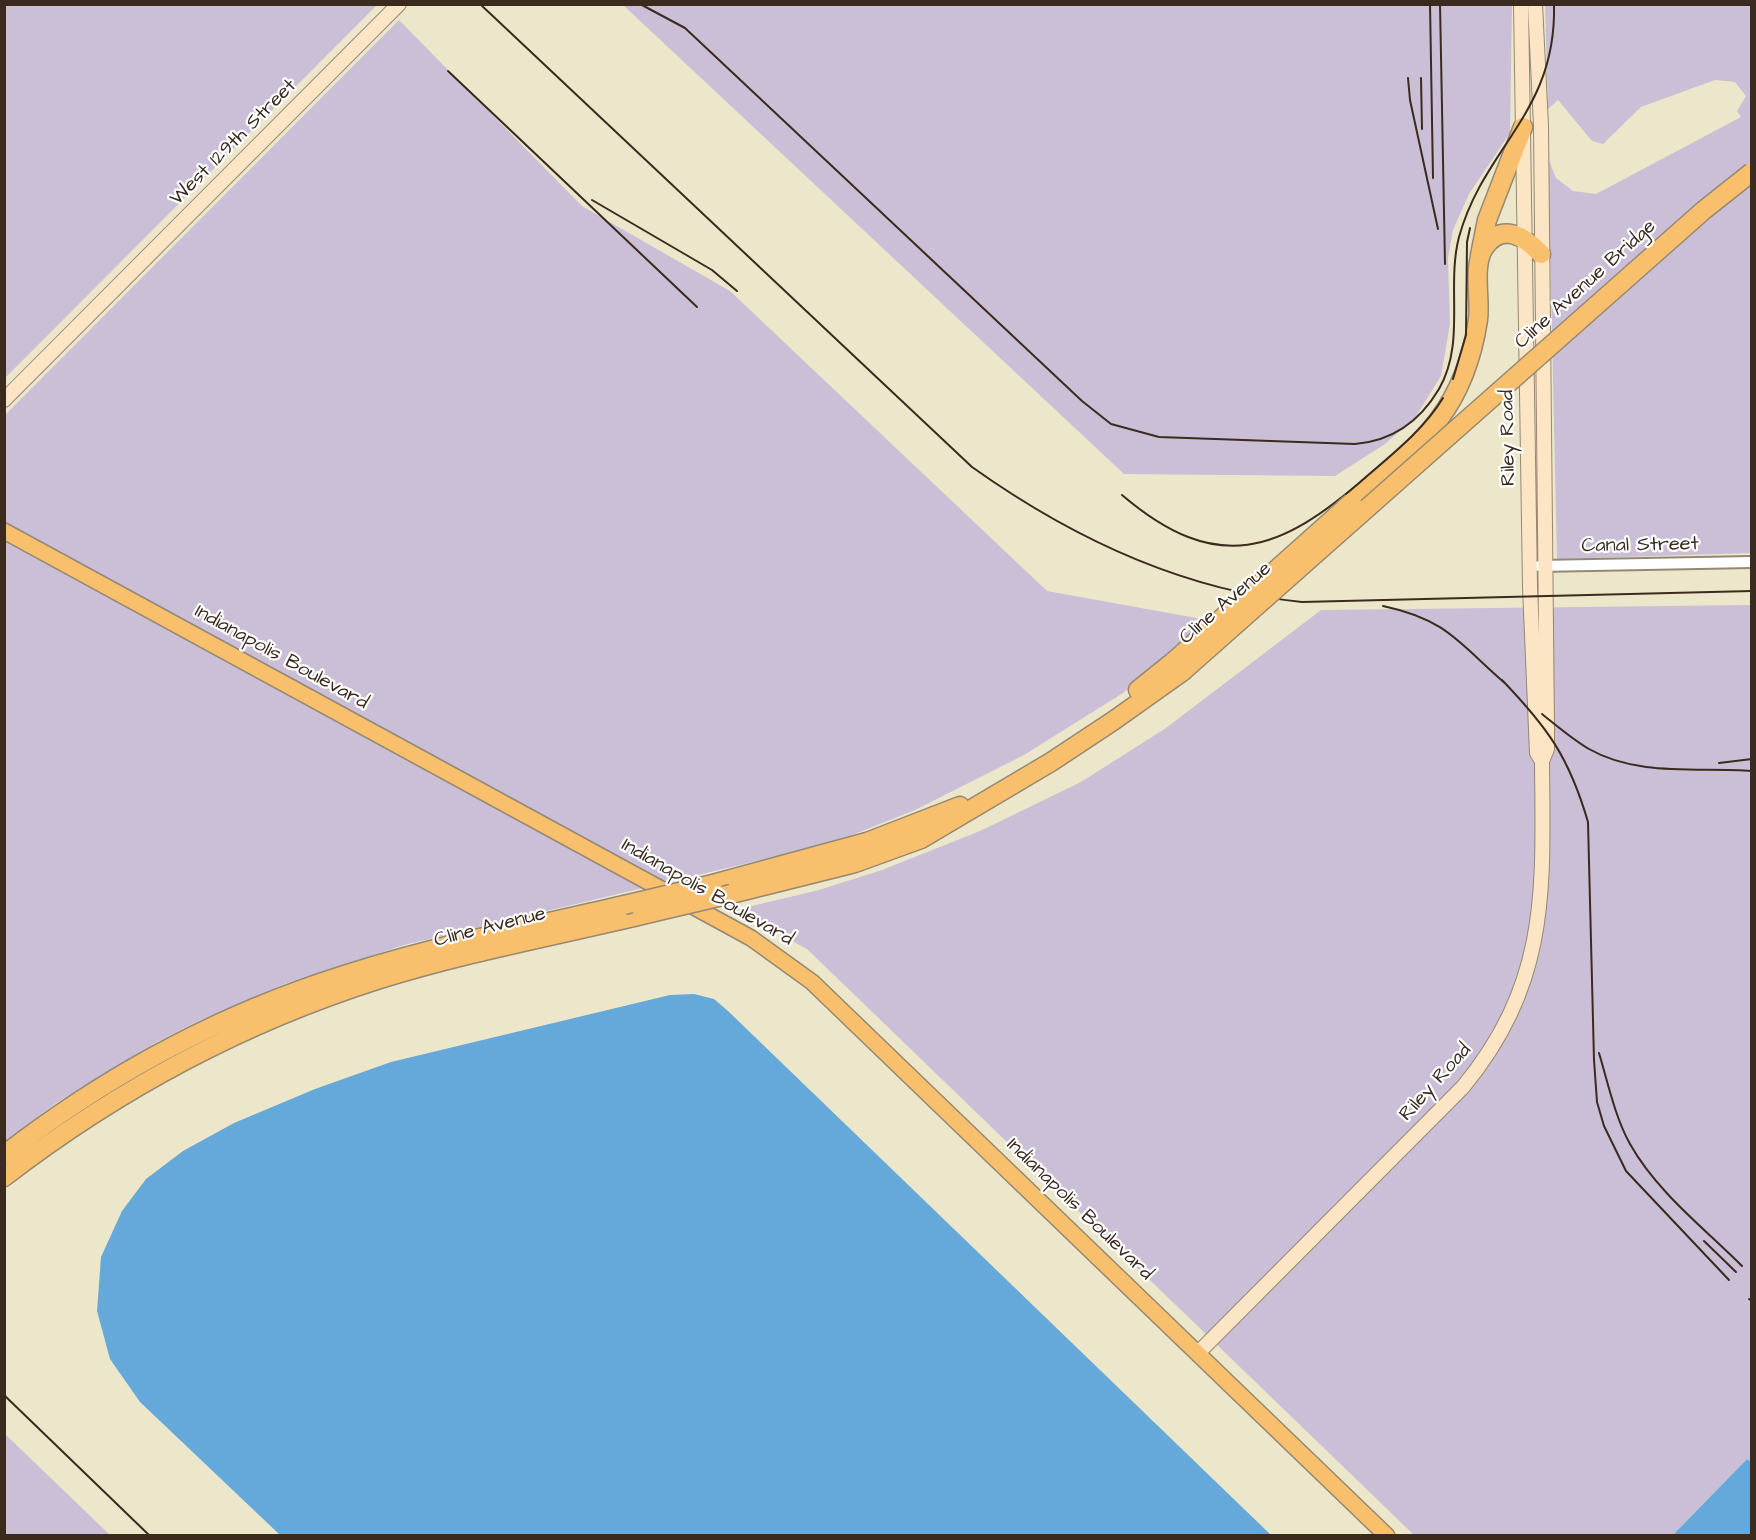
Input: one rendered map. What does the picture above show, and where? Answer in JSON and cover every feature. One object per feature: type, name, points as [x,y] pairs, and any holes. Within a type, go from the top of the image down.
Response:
[{"type":"highway","points":[[969,802],[1059,747],[1136,692],[1178,666],[1431,431],[1459,390],[1471,359],[1477,330],[1480,246],[1486,220],[1523,127]]},
{"type":"highway","name":"Cline Avenue Bridge","points":[[1452,434],[1704,210],[1752,172]]},
{"type":"highway","points":[[1479,260],[1484,249],[1500,235],[1525,238],[1541,254]]},
{"type":"highway","name":"Cline Avenue","points":[[4,1177],[87,1117],[141,1084],[214,1046],[300,1007],[396,975],[855,862],[921,838],[1113,721],[1452,434]]},
{"type":"highway","name":"Cline Avenue","points":[[4,1155],[53,1119],[140,1065],[208,1029],[277,999],[394,960],[713,884],[867,842],[1011,785]]},
{"type":"main road","name":"West 129th Street","points":[[4,400],[399,4]]},
{"type":"main road","name":"Riley Road","points":[[1521,4],[1530,566],[1537,753],[1542,761]]},
{"type":"main road","name":"Riley Road","points":[[1198,1353],[1451,1100],[1494,1044],[1519,993],[1537,928],[1543,879],[1542,761],[1547,741],[1541,126],[1535,4]]},
{"type":"main road","name":"Indianapolis Boulevard","points":[[4,531],[751,938],[784,960],[812,982],[1387,1536]]},
{"type":"street","name":"Canal Street","points":[[1530,566],[1752,562]]},
{"type":"shaded area","points":[[4,5],[377,5],[5,378]]},
{"type":"shaded area","points":[[623,5],[1512,5],[1510,133],[1469,194],[1453,230],[1448,258],[1450,324],[1441,376],[1415,418],[1385,444],[1335,476],[1124,474]]},
{"type":"shaded area","points":[[1545,5],[1751,5],[1751,553],[1557,559],[1548,158],[1556,178],[1573,191],[1596,194],[1741,117],[1737,111],[1746,96],[1735,82],[1715,80],[1641,107],[1603,144],[1592,141],[1558,100],[1548,109]]},
{"type":"shaded area","points":[[399,20],[582,206],[730,291],[1047,591],[1202,619],[1169,657],[1123,693],[1024,755],[915,810],[852,835],[794,852],[404,945],[287,983],[194,1023],[155,1043],[56,1103],[5,1141],[5,415]]},
{"type":"shaded area","points":[[1751,605],[1751,1462],[1747,1459],[1673,1535],[1414,1535],[807,949],[735,910],[819,890],[882,870],[980,831],[1081,782],[1166,728],[1321,610]]},
{"type":"shaded area","points":[[5,1434],[110,1535],[5,1535]]},
{"type":"water","points":[[694,994],[714,999],[728,1011],[1271,1535],[280,1535],[140,1402],[110,1359],[97,1311],[101,1257],[122,1211],[146,1179],[183,1151],[234,1123],[315,1089],[391,1062],[670,995]]},
{"type":"water","points":[[1747,1459],[1751,1462],[1751,1535],[1673,1535]]},
{"type":"railway","points":[[480,4],[972,467],[1048,516],[1128,556],[1213,586],[1257,596],[1302,602],[1752,591]]},
{"type":"railway","points":[[640,4],[685,28],[1082,401],[1111,424],[1159,437],[1355,444],[1381,439],[1404,427],[1423,411],[1439,389],[1452,352],[1454,275],[1459,237],[1470,205],[1532,102],[1544,74],[1552,42],[1554,4]]},
{"type":"railway","points":[[1430,4],[1433,178]]},
{"type":"railway","points":[[1440,4],[1445,264]]},
{"type":"railway","points":[[448,71],[697,307]]},
{"type":"railway","points":[[1408,78],[1410,100],[1438,229]]},
{"type":"railway","points":[[1421,78],[1422,129]]},
{"type":"railway","points":[[592,200],[712,270],[737,291]]},
{"type":"railway","points":[[1453,379],[1466,335],[1467,242],[1470,228]]},
{"type":"railway","points":[[1122,495],[1156,521],[1188,537],[1218,545],[1248,545],[1276,537],[1305,523],[1367,476],[1418,430],[1443,398]]},
{"type":"railway","points":[[1383,606],[1424,619],[1439,627],[1465,646],[1507,685]]},
{"type":"railway","points":[[1502,680],[1532,713],[1565,761],[1588,822],[1594,1060],[1597,1102],[1604,1126],[1626,1171],[1729,1280]]},
{"type":"railway","points":[[1542,714],[1589,749],[1628,764],[1669,769],[1752,771]]},
{"type":"railway","points":[[1719,763],[1752,759]]},
{"type":"railway","points":[[1599,1053],[1620,1123],[1641,1161],[1667,1194],[1742,1266]]},
{"type":"railway","points":[[1704,1241],[1736,1272]]},
{"type":"railway","points":[[4,1395],[150,1536]]}]
